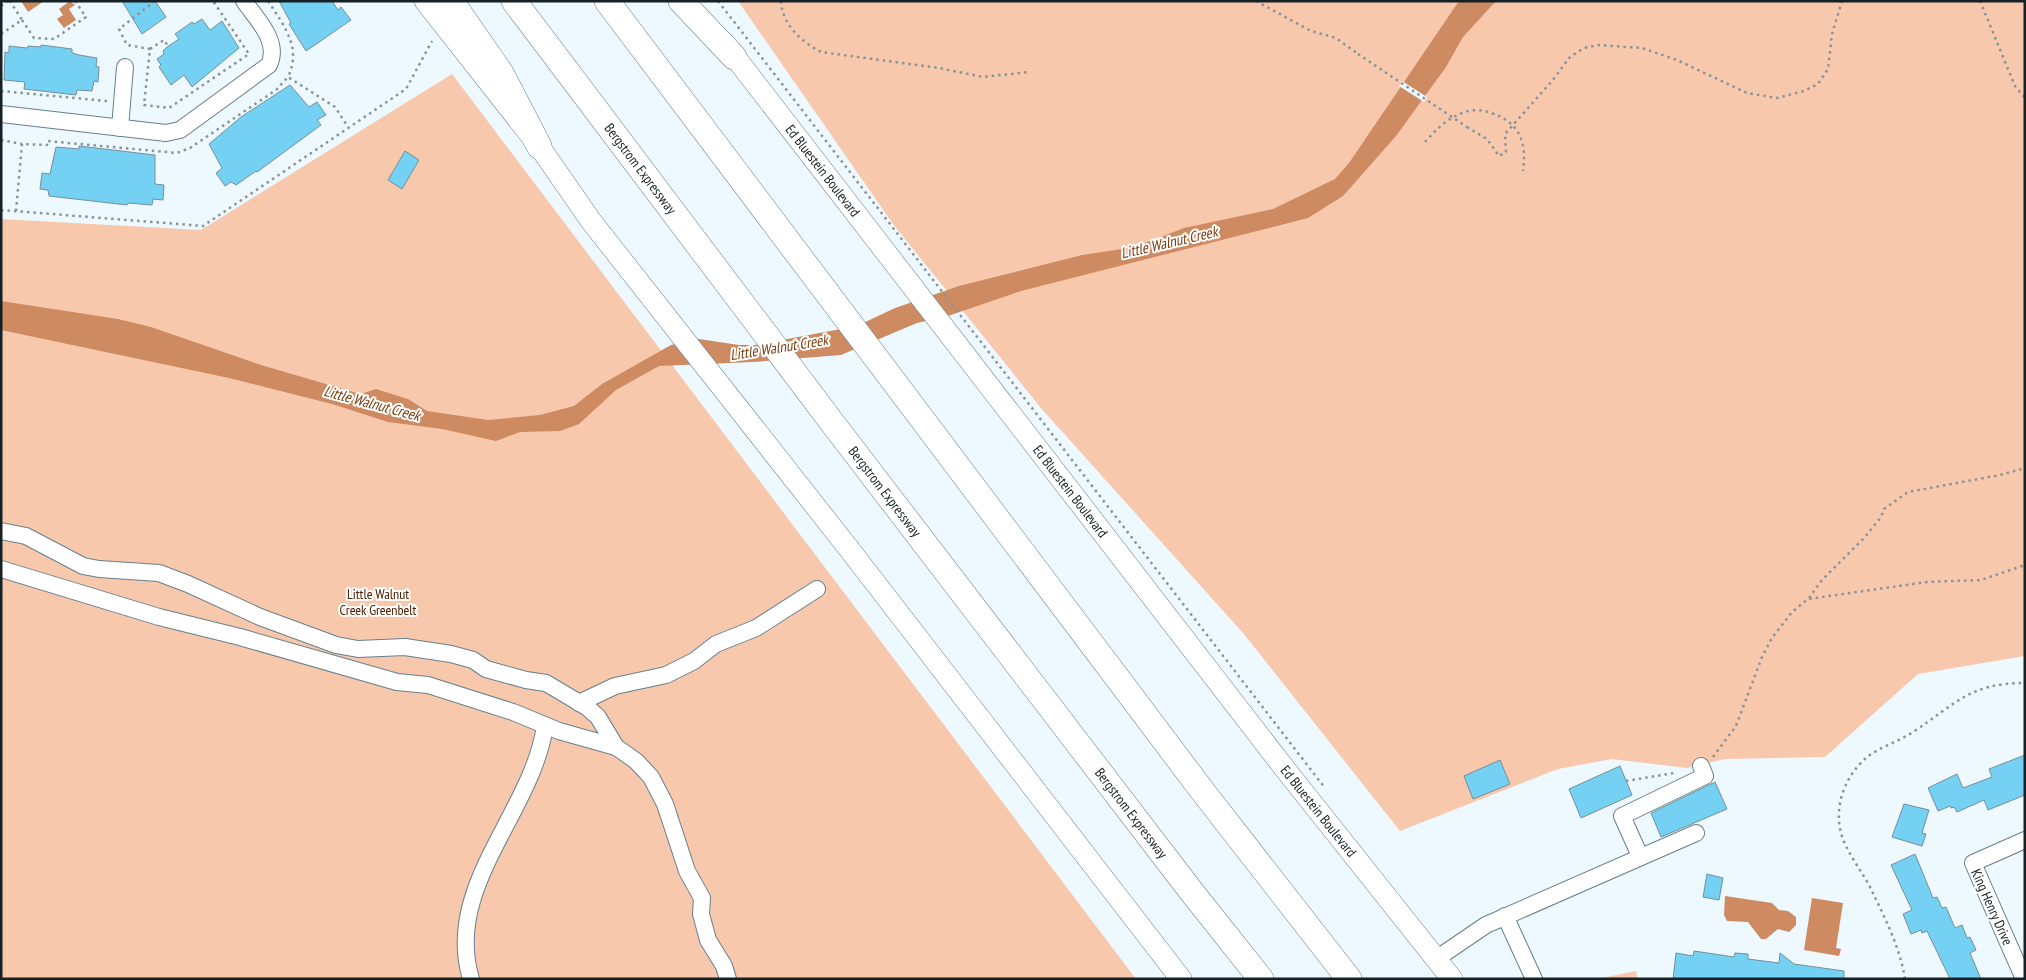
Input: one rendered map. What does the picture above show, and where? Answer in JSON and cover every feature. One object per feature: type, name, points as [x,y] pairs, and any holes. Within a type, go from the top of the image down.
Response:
[{"type":"highway","points":[[451,1],[501,73],[539,146]]},
{"type":"highway","name":"Bergstrom Expressway","points":[[514,1],[717,272],[1185,883],[1261,979]]},
{"type":"highway","points":[[607,1],[807,269],[1204,793],[1349,979]]},
{"type":"highway","points":[[681,1],[734,57]]},
{"type":"main road","points":[[425,1],[539,146],[591,221],[853,554],[1181,979]]},
{"type":"main road","name":"Ed Bluestein Boulevard","points":[[692,1],[1285,769],[1452,979]]},
{"type":"street","points":[[1,114],[173,133],[263,72],[273,57],[269,38],[244,1]]},
{"type":"street","points":[[120,128],[125,68]]},
{"type":"street","points":[[1,531],[26,536],[83,566],[99,570],[159,573],[260,617],[336,645],[358,649],[405,648],[451,654],[473,660],[486,668],[526,680],[546,683],[570,695],[588,708],[598,717],[616,746]]},
{"type":"street","points":[[1,569],[160,617],[240,637],[397,682],[428,685],[513,712],[545,726],[616,746],[636,761],[651,777],[665,804],[687,871],[702,898],[701,914],[708,940],[724,966],[728,979]]},
{"type":"street","points":[[579,703],[615,686],[666,675],[694,661],[716,644],[756,628],[817,589]]},
{"type":"street","points":[[471,979],[466,960],[466,926],[474,889],[525,792],[542,750],[545,726]]},
{"type":"street","points":[[1640,856],[1622,816],[1705,776],[1701,766]]},
{"type":"street","points":[[1436,959],[1486,925],[1696,833]]},
{"type":"street","name":"King Henry Drive","points":[[2024,979],[1973,863],[2025,840]]},
{"type":"street","points":[[1505,916],[1534,979]]},
{"type":"path","points":[[1,6],[9,1],[34,38],[54,39],[86,18],[75,1]]},
{"type":"path","points":[[155,1],[119,29],[127,45],[150,50],[164,40],[168,46]]},
{"type":"path","points":[[150,50],[144,105],[169,108],[249,54],[213,1]]},
{"type":"path","points":[[268,1],[291,36],[293,61],[288,77],[335,107],[348,128]]},
{"type":"path","points":[[718,1],[1326,788]]},
{"type":"path","points":[[781,1],[782,10],[791,28],[804,43],[821,52],[983,77],[1029,72]]},
{"type":"path","points":[[1256,1],[1311,30],[1336,38],[1487,139],[1499,156],[1506,152],[1505,134],[1512,124],[1552,82],[1570,57],[1584,48],[1598,46],[1642,48],[1677,60],[1747,93],[1777,98],[1804,92],[1818,84],[1828,69],[1832,34],[1842,1]]},
{"type":"path","points":[[1980,1],[2015,86],[2025,98]]},
{"type":"path","points":[[1,34],[22,20]]},
{"type":"path","points":[[1,210],[203,226],[406,89],[432,42]]},
{"type":"path","points":[[1,91],[108,101],[107,108]]},
{"type":"path","points":[[1424,142],[1443,122],[1466,111],[1486,111],[1512,124],[1522,140],[1526,154],[1523,171]]},
{"type":"path","points":[[1,140],[22,144]]},
{"type":"path","points":[[1626,781],[1701,766],[1713,757],[1736,726],[1762,657],[1772,638],[1792,612],[1808,599],[1822,580],[1865,537],[1881,517],[1884,509],[1908,492],[2000,475],[2025,468]]},
{"type":"path","points":[[1808,599],[1927,582],[1981,580],[2025,565]]},
{"type":"path","points":[[1906,979],[1892,934],[1869,885],[1844,843],[1840,828],[1840,807],[1847,780],[1868,756],[1912,733],[1956,700],[2002,683],[2025,683]]},
{"type":"green space","points":[[738,1],[2025,1],[2025,656],[1918,674],[1825,757],[1725,759],[1687,768],[1612,759],[1558,769],[1400,831],[1243,633],[1040,407],[893,224]]},
{"type":"green space","name":"Little Walnut Creek Greenbelt","points":[[452,74],[1136,979],[1,979],[1,219],[201,230]]},
{"type":"green space","points":[[1636,971],[1638,979],[1597,979]]},
{"type":"water","points":[[21,1],[44,1],[28,12]]},
{"type":"water","points":[[70,1],[75,5],[69,9],[76,20],[64,28],[57,19],[63,15],[59,9]]},
{"type":"water","name":"Little Walnut Creek","points":[[1459,1],[1496,1],[1463,37],[1446,67],[1396,136],[1343,196],[1308,218],[1021,291],[948,316],[917,323],[841,355],[753,362],[659,366],[616,390],[579,424],[560,431],[520,432],[496,441],[442,429],[388,422],[332,404],[229,378],[1,330],[1,301],[118,319],[151,327],[261,365],[360,394],[376,389],[408,399],[427,411],[488,420],[540,415],[574,406],[602,384],[671,345],[699,339],[739,345],[755,345],[857,326],[895,308],[959,286],[1082,255],[1135,247],[1184,228],[1273,209],[1335,179],[1349,163]]},
{"type":"water","points":[[1725,896],[1772,903],[1779,910],[1788,911],[1796,917],[1796,925],[1789,932],[1778,929],[1766,939],[1761,939],[1748,922],[1727,921],[1724,915]]},
{"type":"water","points":[[1812,898],[1843,903],[1836,948],[1841,949],[1839,956],[1804,950]]},
{"type":"pier","points":[[1402,81],[1427,97],[1424,102],[1399,86]]},
{"type":"building","points":[[122,1],[155,1],[166,17],[142,34]]},
{"type":"building","points":[[279,1],[332,1],[338,10],[341,7],[351,20],[306,51],[289,24],[291,23]]},
{"type":"building","points":[[202,19],[210,30],[222,21],[239,48],[192,87],[184,75],[171,85],[159,67],[161,65],[157,59],[164,54],[163,51],[167,47],[179,39],[175,34],[192,22],[194,24]]},
{"type":"building","points":[[41,45],[72,49],[72,53],[97,58],[96,66],[99,67],[98,82],[94,81],[92,91],[77,90],[76,95],[24,89],[25,82],[4,80],[5,52],[9,53],[9,46],[27,48],[28,46],[41,47]]},
{"type":"building","points":[[290,85],[309,107],[317,102],[326,115],[317,120],[321,125],[257,172],[236,185],[231,182],[225,186],[216,173],[222,168],[209,144],[241,117]]},
{"type":"building","points":[[79,146],[155,155],[155,184],[164,185],[163,200],[153,199],[152,205],[128,203],[127,205],[49,196],[48,190],[40,189],[42,173],[50,174],[56,147],[79,149]]},
{"type":"building","points":[[405,151],[419,160],[402,189],[388,180]]},
{"type":"building","points":[[2025,755],[2025,795],[1988,810],[1984,800],[1957,812],[1954,807],[1951,808],[1950,806],[1938,811],[1928,788],[1957,774],[1963,788],[1992,777],[1989,769]]},
{"type":"building","points":[[1500,760],[1510,784],[1473,799],[1464,776]]},
{"type":"building","points":[[1620,766],[1632,795],[1581,818],[1569,789]]},
{"type":"building","points":[[1715,782],[1727,809],[1661,837],[1651,813]]},
{"type":"building","points":[[1904,804],[1929,810],[1922,833],[1926,834],[1922,846],[1892,837]]},
{"type":"building","points":[[1915,854],[1933,898],[1937,897],[1942,908],[1946,907],[1955,928],[1962,925],[1967,938],[1970,937],[1976,950],[1970,953],[1981,979],[1950,979],[1927,931],[1922,933],[1921,930],[1911,934],[1903,914],[1912,910],[1891,865]]},
{"type":"building","points":[[1707,874],[1723,878],[1719,900],[1703,897]]},
{"type":"building","points":[[1694,951],[1734,957],[1735,953],[1748,954],[1748,959],[1779,963],[1780,953],[1794,964],[1844,971],[1844,979],[1673,979],[1676,953],[1693,956]]}]
